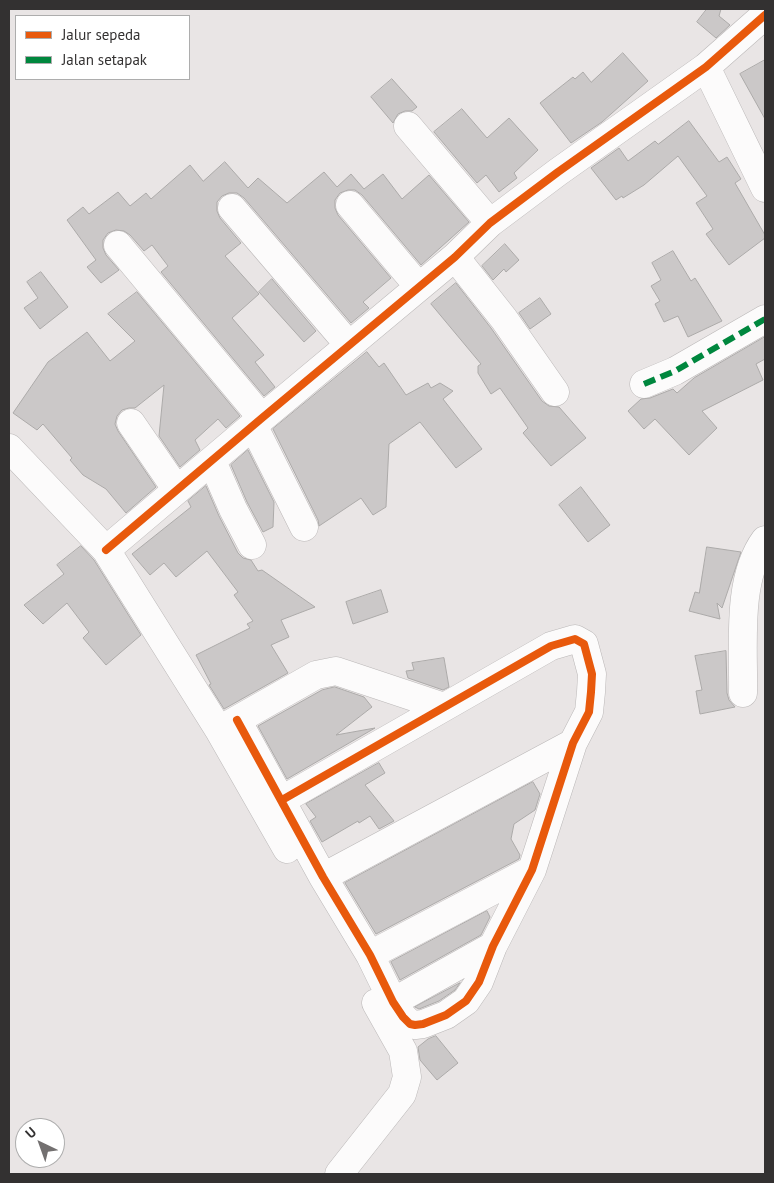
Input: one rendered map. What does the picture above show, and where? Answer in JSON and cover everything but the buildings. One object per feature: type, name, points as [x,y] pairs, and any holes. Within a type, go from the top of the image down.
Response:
[{"type":"street","points":[[106,550],[420,287],[490,223],[558,172],[706,67],[765,15]]},
{"type":"street","points":[[706,67],[765,188]]},
{"type":"street","points":[[408,126],[490,223]]},
{"type":"street","points":[[350,205],[420,287]]},
{"type":"street","points":[[232,208],[350,345]]},
{"type":"street","points":[[118,245],[258,421],[304,528]]},
{"type":"street","points":[[455,257],[504,319],[555,392]]},
{"type":"street","points":[[644,384],[675,370],[765,319]]},
{"type":"street","points":[[132,424],[177,490]]},
{"type":"street","points":[[9,448],[106,550],[282,800],[323,877],[370,955],[393,1002],[403,1018],[415,1025],[446,1016],[466,1001],[479,982],[493,946],[532,870],[573,743],[588,712],[592,674],[584,644],[575,639],[551,646],[282,800]]},
{"type":"street","points":[[212,460],[233,509],[252,545]]},
{"type":"street","points":[[743,693],[744,598],[761,560]]},
{"type":"street","points":[[228,725],[316,675],[336,671],[444,707]]},
{"type":"street","points":[[228,725],[403,1051],[407,1076],[402,1094],[339,1174]]},
{"type":"street","points":[[323,877],[573,743]]},
{"type":"street","points":[[370,955],[532,870]]},
{"type":"street","points":[[393,1002],[493,946]]},
{"type":"marked path","points":[[644,384],[675,371],[765,319]]},
{"type":"cycle path","points":[[106,550],[455,257],[490,223],[558,172],[706,67],[765,15]]},
{"type":"cycle path","points":[[237,720],[323,877],[370,955],[393,1002],[410,1024],[423,1024],[446,1015],[466,1001],[479,982],[493,946],[532,870],[573,743],[589,712],[592,674],[584,644],[575,639],[551,646],[282,800]]}]
